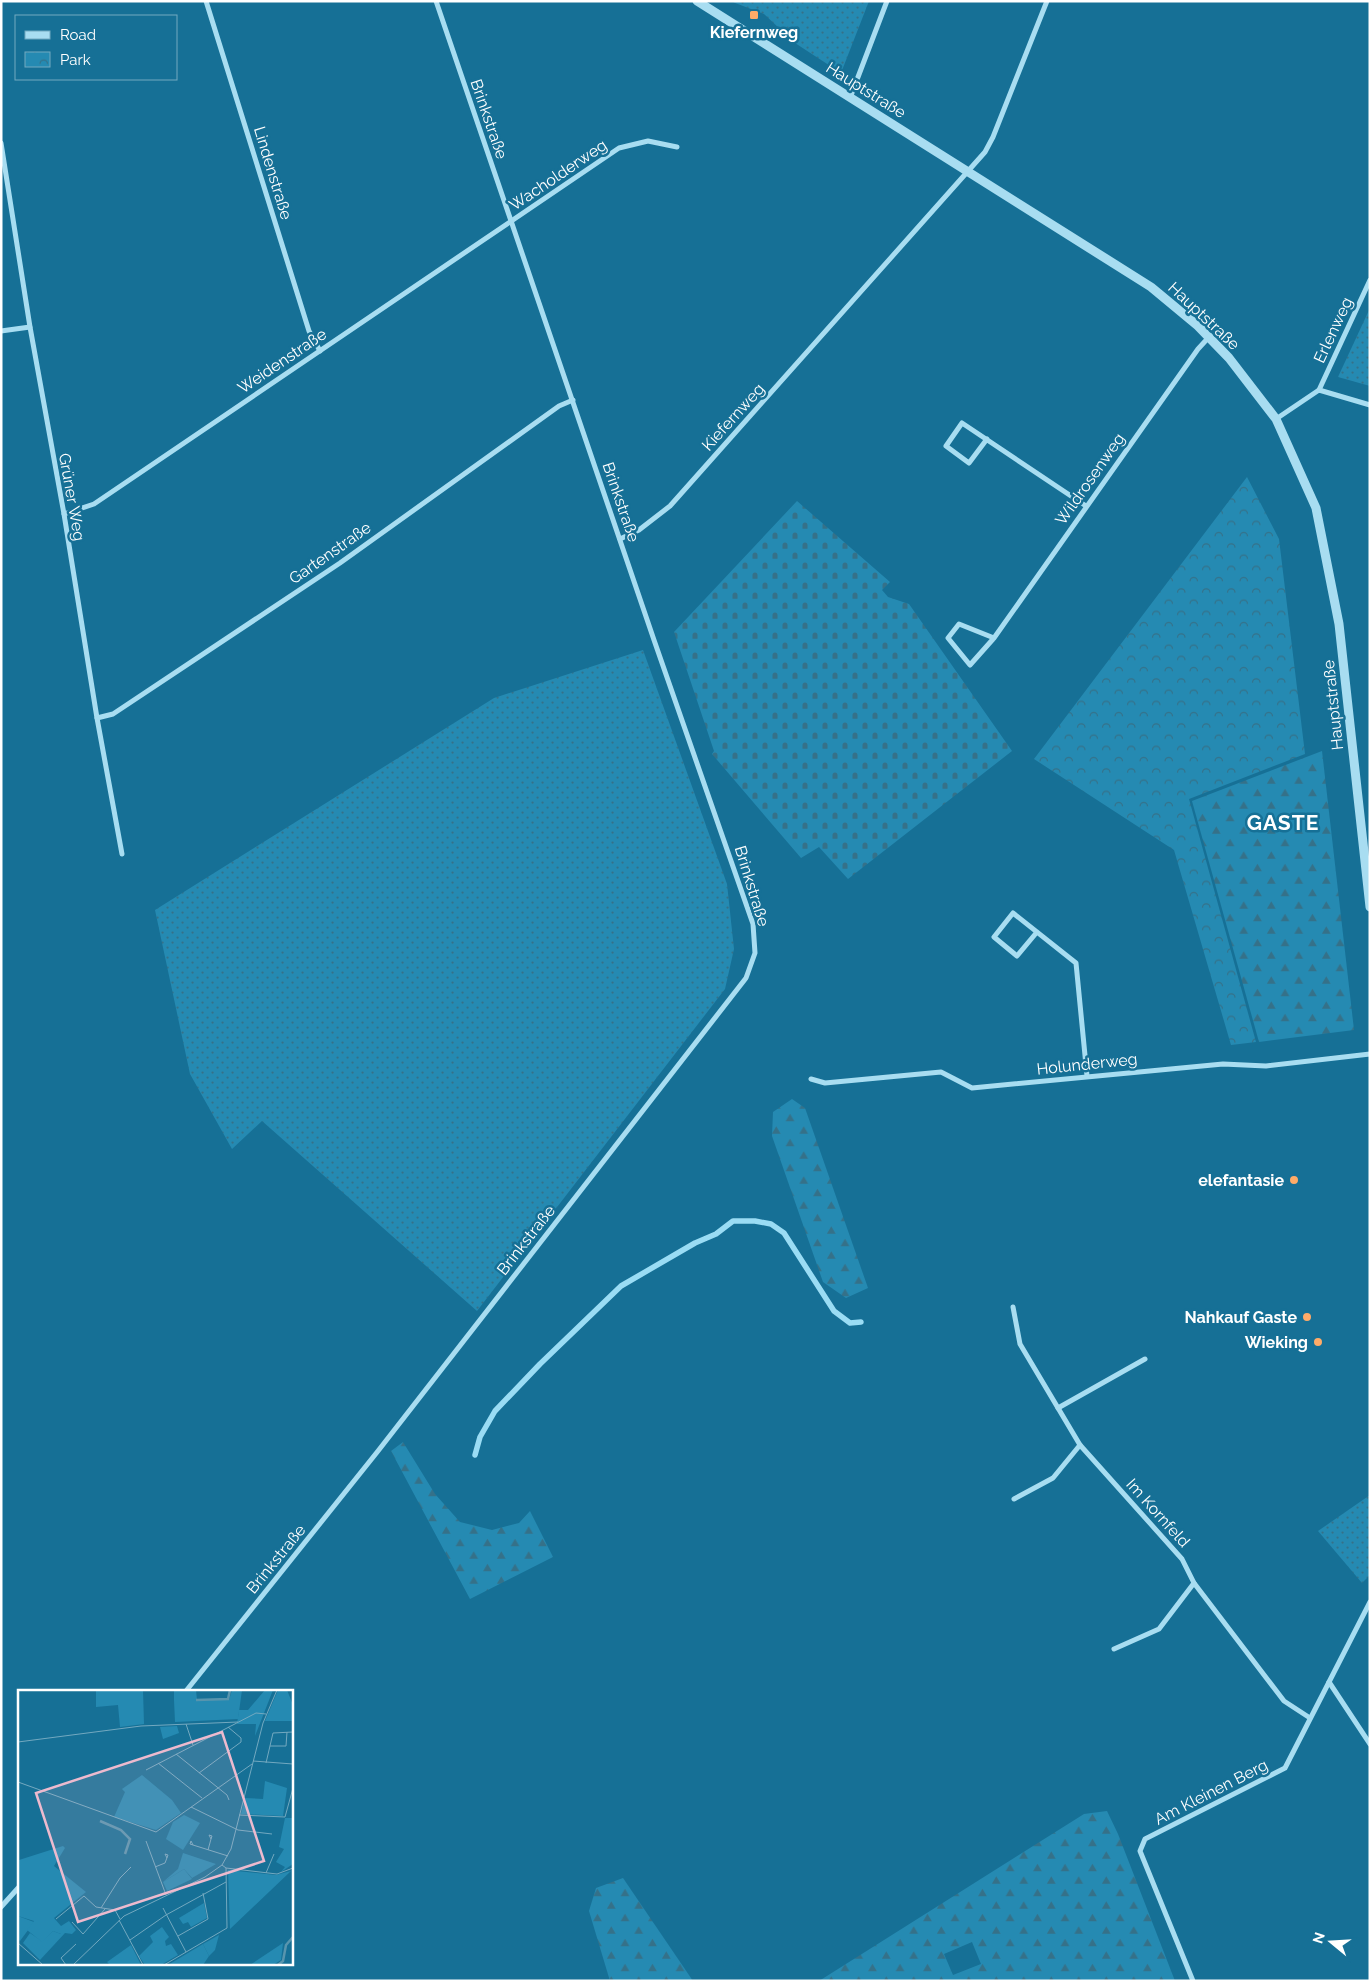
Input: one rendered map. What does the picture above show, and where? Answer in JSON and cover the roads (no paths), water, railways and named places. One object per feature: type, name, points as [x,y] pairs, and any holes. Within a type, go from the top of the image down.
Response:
[{"type":"street","name":"Lindenstraße","points":[[206,1],[309,331],[320,351]]},
{"type":"street","name":"Brinkstraße","points":[[187,1690],[378,1451],[746,978],[755,954],[753,924],[574,400],[510,222],[436,1]]},
{"type":"street","name":"Hauptstraße","points":[[697,1],[1151,287],[1209,337],[1229,358],[1276,419],[1316,508],[1339,624],[1370,907]]},
{"type":"street","points":[[850,99],[887,1]]},
{"type":"street","name":"Kiefernweg","points":[[620,539],[639,530],[670,506],[985,152],[993,137],[1047,1]]},
{"type":"street","name":"Wacholderweg","points":[[510,222],[619,148],[648,141],[677,147]]},
{"type":"street","name":"Grüner Weg","points":[[1,143],[30,327],[122,854]]},
{"type":"street","name":"Weidenstraße","points":[[64,514],[94,504],[510,222]]},
{"type":"street","name":"Erlenweg","points":[[1320,390],[1370,280]]},
{"type":"street","points":[[1,331],[30,327]]},
{"type":"street","name":"Wildrosenweg","points":[[994,638],[959,624],[948,638],[970,665],[994,638],[1198,349],[1209,337]]},
{"type":"street","points":[[1276,419],[1320,390],[1370,405]]},
{"type":"street","name":"Gartenstraße","points":[[97,718],[113,714],[340,563],[559,406],[574,400]]},
{"type":"street","points":[[988,439],[970,463],[946,446],[962,423],[988,439],[1086,506]]},
{"type":"street","points":[[1037,932],[1017,956],[994,937],[1013,913],[1037,932],[1076,963],[1087,1076]]},
{"type":"street","name":"Holunderweg","points":[[810,1079],[825,1083],[941,1072],[972,1088],[1223,1064],[1266,1066],[1370,1054]]},
{"type":"street","name":"Im Kornfeld","points":[[1014,1307],[1020,1344],[1080,1445],[1182,1558],[1194,1583],[1284,1701],[1310,1718]]},
{"type":"street","points":[[1058,1408],[1145,1359]]},
{"type":"street","points":[[1014,1499],[1053,1478],[1080,1445]]},
{"type":"street","points":[[1114,1649],[1159,1629],[1194,1583]]},
{"type":"street","name":"Am Kleinen Berg","points":[[1192,1981],[1140,1851],[1145,1840],[1285,1768],[1370,1602]]},
{"type":"street","points":[[1329,1682],[1370,1744]]},
{"type":"street","points":[[1,1907],[18,1888]]},
{"type":"waterway","points":[[475,1455],[480,1437],[495,1411],[540,1364],[621,1286],[695,1243],[716,1234],[733,1221],[755,1221],[771,1224],[784,1233],[834,1311],[850,1323],[861,1322]]},
{"type":"place","name":"Kiefernweg","points":[[754,15]]},
{"type":"place","name":"elefantasie","points":[[1294,1180]]},
{"type":"place","name":"Nahkauf Gaste","points":[[1307,1317]]},
{"type":"place","name":"Wieking","points":[[1318,1342]]},
{"type":"district","name":"GASTE","points":[[1283,822]]}]
